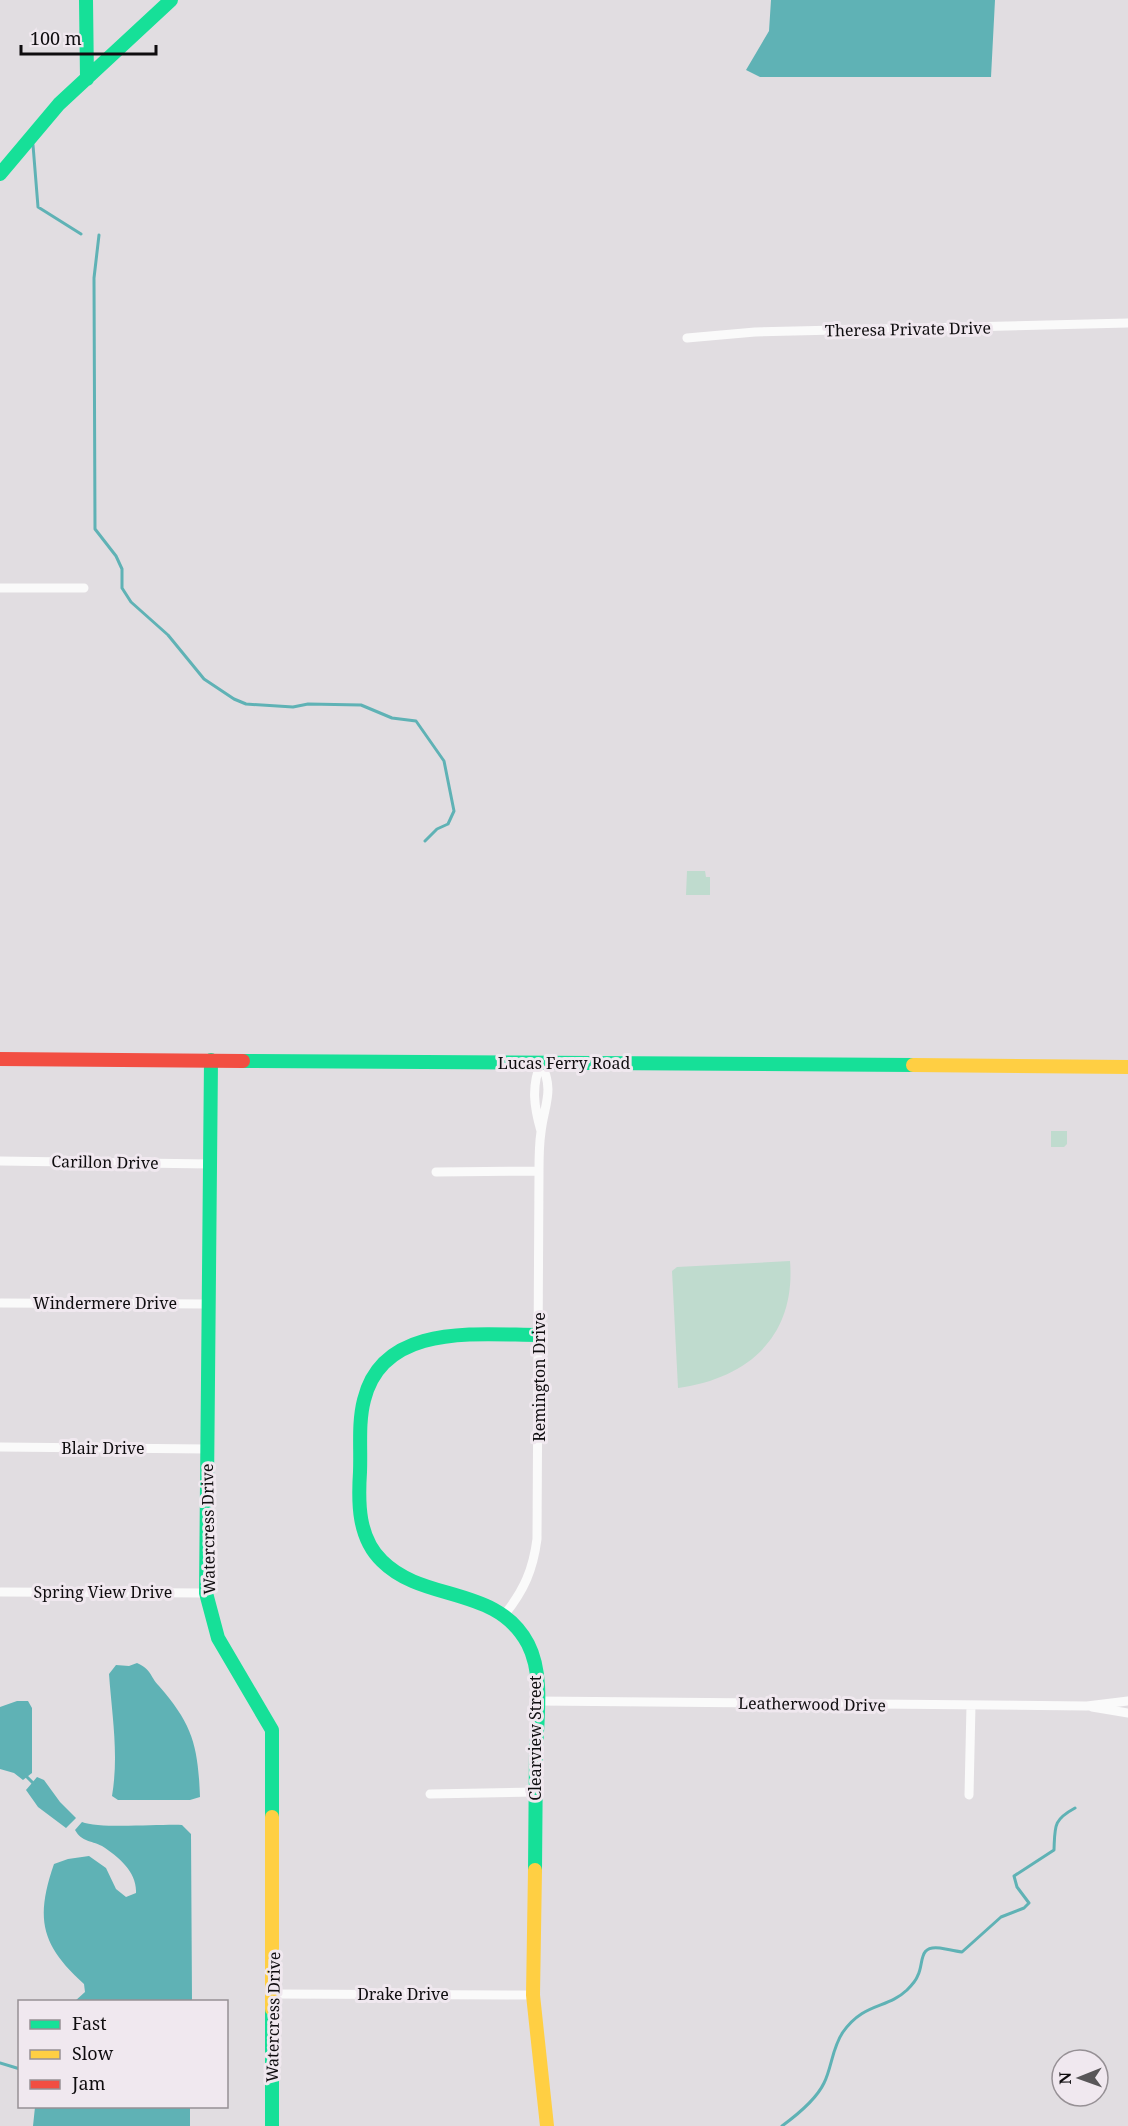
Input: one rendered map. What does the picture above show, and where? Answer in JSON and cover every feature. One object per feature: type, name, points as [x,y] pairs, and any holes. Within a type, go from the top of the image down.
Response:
[{"type":"street","points":[[86,0],[87,79]]},
{"type":"street","points":[[0,174],[23,144],[87,79],[171,0]]},
{"type":"street","name":"Theresa Private Drive","points":[[687,338],[755,332],[1128,323]]},
{"type":"street","points":[[0,588],[84,588]]},
{"type":"street","name":"Lucas Ferry Road","points":[[0,1059],[1128,1067]]},
{"type":"street","name":"Watercress Drive","points":[[211,1060],[206,1593],[218,1638],[272,1730],[272,2126]]},
{"type":"street","name":"Remington Drive","points":[[505,1614],[521,1593],[534,1561],[538,1516],[541,1131],[535,1112],[534,1090],[541,1063]]},
{"type":"street","name":"Carillon Drive","points":[[0,1161],[210,1164]]},
{"type":"street","points":[[436,1172],[539,1171]]},
{"type":"street","name":"Windermere Drive","points":[[0,1303],[209,1304]]},
{"type":"street","points":[[505,1614],[400,1575],[374,1553],[361,1523],[361,1424],[371,1381],[384,1362],[402,1349],[433,1337],[539,1335]]},
{"type":"street","name":"Blair Drive","points":[[0,1448],[207,1449]]},
{"type":"street","name":"Spring View Drive","points":[[0,1592],[206,1593]]},
{"type":"street","name":"Clearview Street","points":[[505,1614],[520,1632],[534,1662],[537,1701],[533,1995],[547,2126]]},
{"type":"street","name":"Leatherwood Drive","points":[[537,1701],[971,1706],[1087,1706],[1128,1701]]},
{"type":"street","points":[[969,1796],[971,1706]]},
{"type":"street","name":"Leatherwood Drive","points":[[1087,1706],[1128,1713]]},
{"type":"street","points":[[430,1794],[536,1792]]},
{"type":"street","name":"Drake Drive","points":[[273,1994],[533,1995]]},
{"type":"green space","points":[[687,871],[705,871],[706,877],[710,877],[710,895],[686,895]]},
{"type":"green space","points":[[1051,1131],[1067,1131],[1067,1144],[1064,1147],[1051,1147]]},
{"type":"green space","points":[[790,1261],[790,1288],[785,1311],[776,1332],[763,1349],[746,1363],[726,1374],[703,1383],[678,1388],[672,1271],[677,1267]]},
{"type":"water","points":[[771,0],[995,0],[991,77],[760,77],[746,70],[769,31]]},
{"type":"water","points":[[137,1663],[148,1670],[179,1713],[192,1737],[198,1764],[200,1797],[190,1800],[118,1800],[112,1796],[115,1750],[109,1674],[116,1665],[129,1666]]},
{"type":"water","points":[[17,1701],[28,1701],[32,1708],[32,1773],[23,1780],[14,1773],[0,1769],[0,1707]]},
{"type":"water","points":[[37,1777],[44,1780],[60,1802],[76,1818],[66,1828],[38,1807],[26,1790]]},
{"type":"water","points":[[82,1822],[115,1826],[182,1825],[191,1834],[192,2000],[76,2000],[85,1992],[84,1984],[58,1957],[46,1930],[45,1900],[54,1864],[89,1856],[106,1868],[116,1889],[126,1897],[136,1893],[136,1885],[126,1866],[115,1855],[102,1846],[83,1839],[75,1830]]},
{"type":"water","points":[[35,2108],[190,2108],[190,2126],[33,2126]]},
{"type":"waterway","points":[[33,145],[38,207],[81,234]]},
{"type":"waterway","points":[[99,235],[94,278],[95,529],[116,556],[122,569],[122,588],[131,602],[168,635],[204,679],[234,699],[246,704],[293,707],[308,704],[361,705],[392,718],[416,721],[444,761],[454,811],[448,824],[437,829],[425,841]]},
{"type":"waterway","points":[[27,1777],[34,1784]]},
{"type":"waterway","points":[[782,2126],[806,2107],[821,2089],[837,2044],[851,2022],[859,2015],[892,2000],[907,1990],[917,1977],[923,1956],[928,1949],[940,1948],[962,1952],[1001,1917],[1024,1908],[1029,1903],[1017,1887],[1014,1876],[1054,1850],[1057,1824],[1063,1816],[1075,1808]]},
{"type":"waterway","points":[[0,2063],[18,2068]]},
{"type":"traffic: fast","points":[[86,0],[87,79]]},
{"type":"traffic: fast","points":[[0,174],[59,104],[171,0]]},
{"type":"traffic: fast","points":[[211,1060],[206,1593],[218,1638],[272,1730],[272,1817]]},
{"type":"traffic: fast","points":[[243,1061],[913,1065]]},
{"type":"traffic: fast","points":[[535,1870],[538,1683],[533,1656],[528,1644],[515,1625],[498,1612],[479,1603],[418,1583],[399,1574],[382,1561],[374,1552],[364,1531],[359,1496],[360,1427],[364,1400],[374,1375],[391,1357],[412,1345],[436,1338],[489,1334],[539,1335]]},
{"type":"traffic: fast","points":[[272,2009],[272,2126]]},
{"type":"traffic: slow","points":[[913,1065],[1128,1067]]},
{"type":"traffic: slow","points":[[272,1817],[272,2009]]},
{"type":"traffic: slow","points":[[535,1870],[533,1995],[547,2126]]},
{"type":"traffic: jam","points":[[0,1059],[243,1061]]}]
